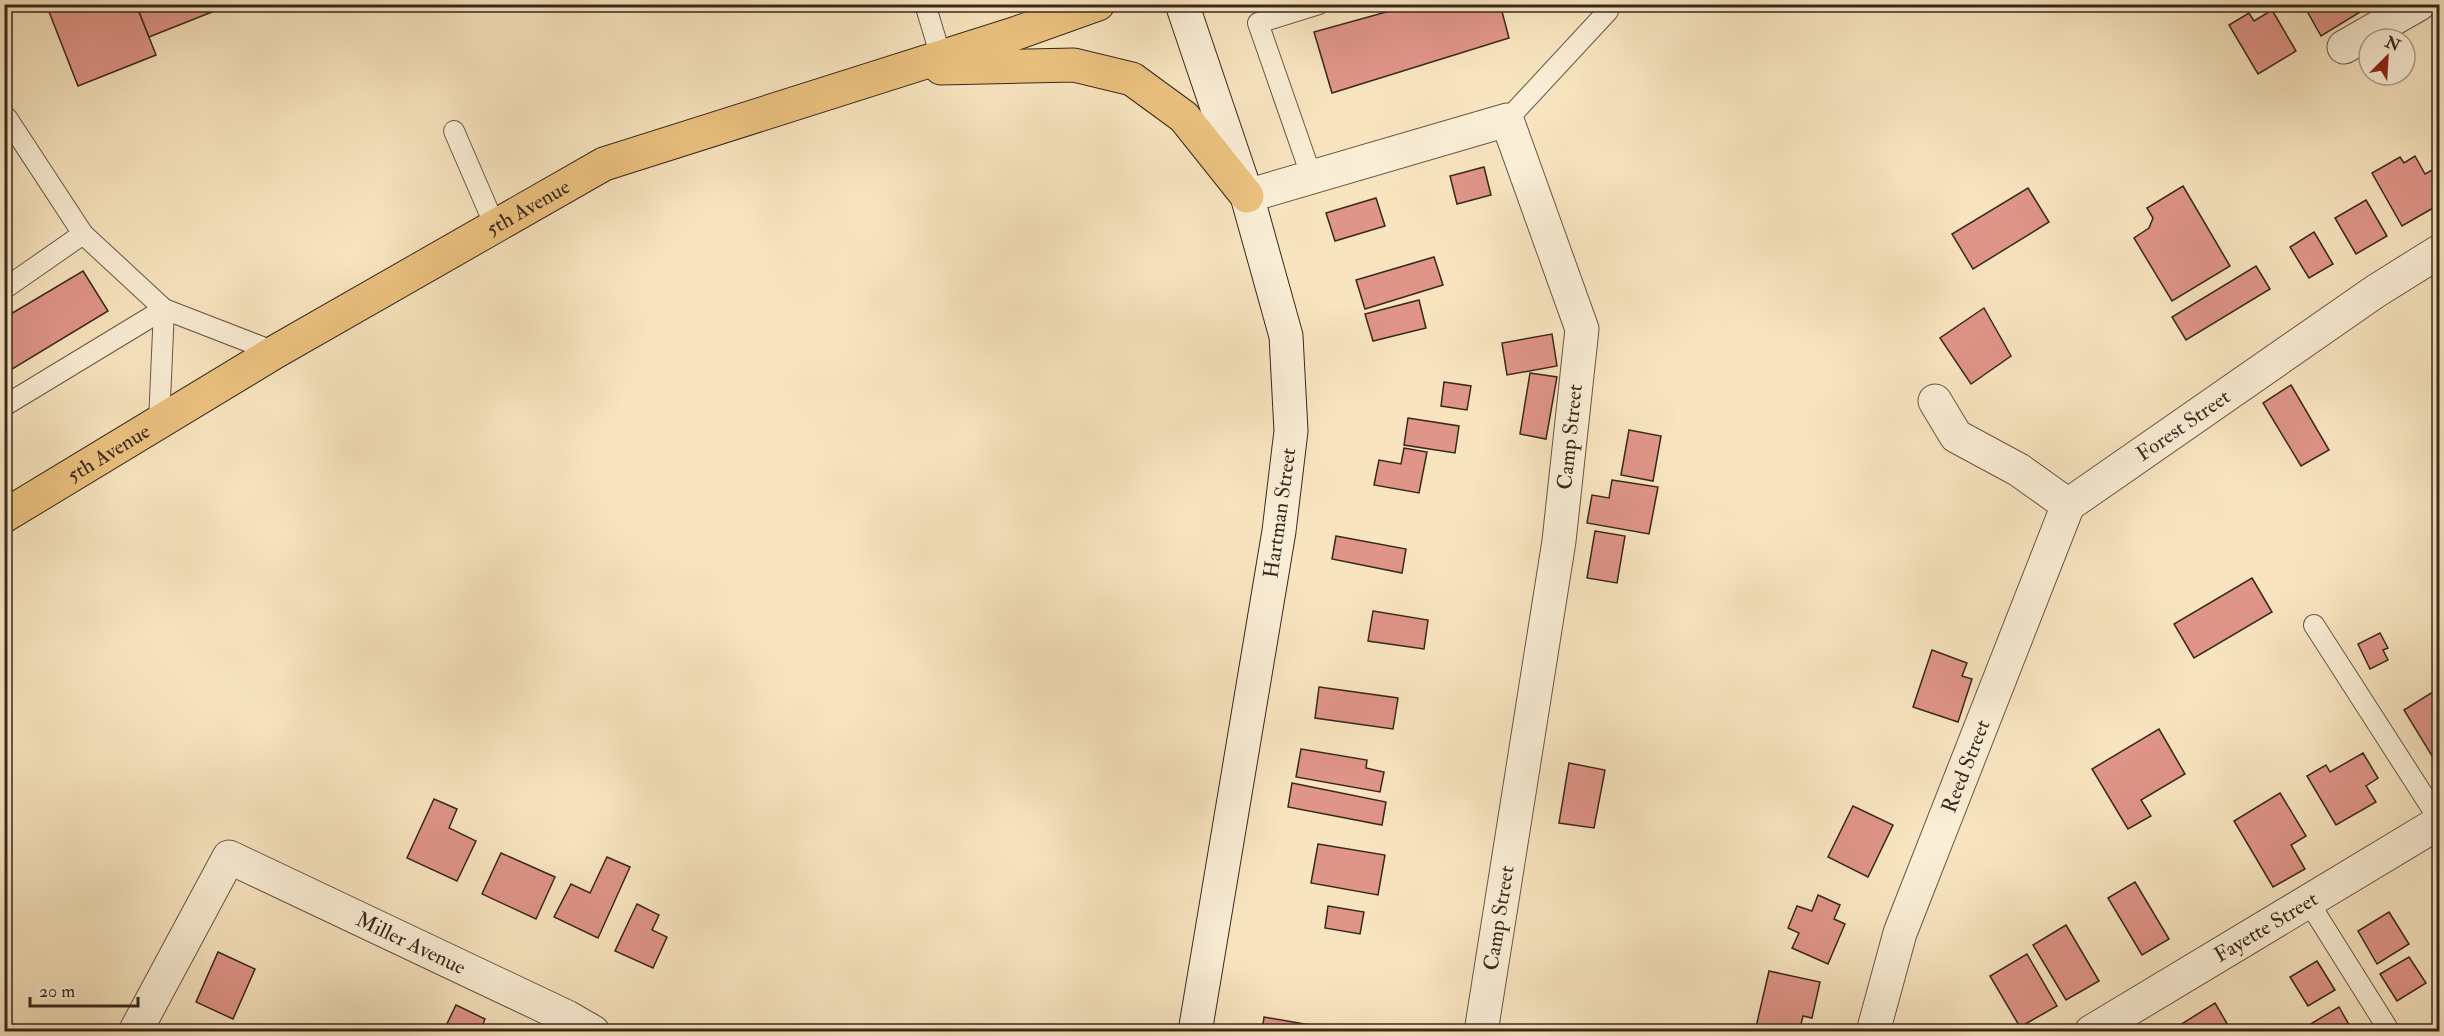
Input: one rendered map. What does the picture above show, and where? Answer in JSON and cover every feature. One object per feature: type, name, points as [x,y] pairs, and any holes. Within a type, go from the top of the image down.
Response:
[{"type":"main road","name":"5th Avenue","points":[[4,516],[275,352],[604,164],[907,69],[1098,4]]},
{"type":"main road","points":[[907,69],[1074,66],[1132,79],[1184,117],[1247,196]]},
{"type":"street","name":"Hartman Street","points":[[1182,4],[1247,196],[1286,336],[1291,431],[1279,531],[1195,1032]]},
{"type":"street","points":[[2344,47],[2419,4]]},
{"type":"street","points":[[1247,196],[1507,120]]},
{"type":"street","name":"Camp Street","points":[[1481,1032],[1559,542],[1581,329],[1507,120]]},
{"type":"street","name":"Forest Street","points":[[2068,505],[2367,298],[2439,251]]},
{"type":"street","points":[[1935,401],[1956,436],[2019,470],[2068,505]]},
{"type":"street","name":"Reed Street","points":[[1873,1032],[1900,933],[2068,505]]},
{"type":"street","name":"Fayette Street","points":[[2095,1030],[2439,821]]},
{"type":"street","name":"Miller Avenue","points":[[135,1032],[228,857],[573,1027]]},
{"type":"lane","points":[[924,4],[941,57]]},
{"type":"lane","points":[[1312,178],[1258,23],[1319,4]]},
{"type":"lane","points":[[1507,120],[1608,11],[1606,4]]},
{"type":"lane","points":[[4,117],[8,118],[83,234],[164,309],[275,352]]},
{"type":"lane","points":[[454,131],[495,226]]},
{"type":"lane","points":[[4,289],[83,234]]},
{"type":"lane","points":[[4,406],[164,309]]},
{"type":"lane","points":[[159,422],[164,309]]},
{"type":"lane","points":[[2314,625],[2439,821]]},
{"type":"lane","points":[[2308,901],[2390,1032]]},
{"type":"building","points":[[46,4],[136,4],[156,55],[78,86]]},
{"type":"building","points":[[136,4],[232,4],[149,37]]},
{"type":"building","points":[[1415,4],[1500,4],[1509,38],[1332,93],[1314,32]]},
{"type":"building","points":[[2303,4],[2362,4],[2365,9],[2321,36]]},
{"type":"building","points":[[2272,10],[2296,51],[2258,74],[2229,25],[2249,13],[2254,21]]},
{"type":"building","points":[[2415,156],[2425,174],[2434,169],[2440,179],[2440,204],[2402,226],[2372,173],[2400,157],[2404,163]]},
{"type":"building","points":[[1484,167],[1491,195],[1457,204],[1450,176]]},
{"type":"building","points":[[2183,186],[2230,266],[2172,301],[2134,238],[2149,228],[2153,218],[2147,208]]},
{"type":"building","points":[[2028,188],[2049,222],[1973,269],[1952,234]]},
{"type":"building","points":[[1376,198],[1385,226],[1335,241],[1326,213]]},
{"type":"building","points":[[2366,200],[2387,236],[2356,254],[2335,218]]},
{"type":"building","points":[[2314,232],[2333,264],[2309,278],[2290,247]]},
{"type":"building","points":[[1434,257],[1443,285],[1365,309],[1356,280]]},
{"type":"building","points":[[2256,266],[2270,289],[2186,340],[2172,317]]},
{"type":"building","points":[[83,271],[108,311],[4,374],[4,318]]},
{"type":"building","points":[[1419,300],[1426,328],[1373,341],[1365,314]]},
{"type":"building","points":[[1984,308],[2011,356],[1971,384],[1940,338]]},
{"type":"building","points":[[1552,334],[1557,366],[1507,375],[1502,343]]},
{"type":"building","points":[[1530,373],[1557,377],[1546,439],[1520,434]]},
{"type":"building","points":[[1444,382],[1471,386],[1467,410],[1441,406]]},
{"type":"building","points":[[2291,385],[2329,450],[2301,466],[2263,403]]},
{"type":"building","points":[[1408,418],[1459,426],[1455,453],[1404,445]]},
{"type":"building","points":[[1629,430],[1661,436],[1653,481],[1621,475]]},
{"type":"building","points":[[1404,448],[1427,452],[1419,493],[1374,485],[1379,460],[1401,464]]},
{"type":"building","points":[[1612,480],[1658,487],[1649,534],[1587,523],[1592,495],[1609,498]]},
{"type":"building","points":[[1595,531],[1625,536],[1617,583],[1587,578]]},
{"type":"building","points":[[1336,536],[1406,549],[1402,573],[1332,559]]},
{"type":"building","points":[[2252,578],[2272,612],[2194,658],[2174,624]]},
{"type":"building","points":[[1373,611],[1428,620],[1424,649],[1368,641]]},
{"type":"building","points":[[2380,633],[2388,648],[2383,650],[2388,660],[2370,669],[2358,644]]},
{"type":"building","points":[[1932,650],[1967,663],[1962,676],[1972,679],[1958,722],[1913,707]]},
{"type":"building","points":[[1319,687],[1398,698],[1393,729],[1315,718]]},
{"type":"building","points":[[2436,690],[2440,696],[2440,769],[2404,710]]},
{"type":"building","points":[[2159,729],[2185,774],[2141,800],[2151,816],[2128,829],[2092,769]]},
{"type":"building","points":[[1301,749],[1367,760],[1366,768],[1384,772],[1380,792],[1296,777]]},
{"type":"building","points":[[2363,753],[2378,778],[2366,786],[2376,802],[2336,825],[2307,776],[2326,765],[2330,772]]},
{"type":"building","points":[[1569,763],[1605,770],[1594,828],[1559,823]]},
{"type":"building","points":[[1292,783],[1386,802],[1382,825],[1288,807]]},
{"type":"building","points":[[2280,793],[2306,836],[2291,845],[2305,869],[2273,887],[2234,821]]},
{"type":"building","points":[[434,799],[457,809],[449,828],[476,841],[457,881],[407,858]]},
{"type":"building","points":[[1853,806],[1893,825],[1868,877],[1828,857]]},
{"type":"building","points":[[1318,844],[1385,855],[1378,895],[1311,883]]},
{"type":"building","points":[[501,853],[555,877],[536,919],[482,894]]},
{"type":"building","points":[[607,857],[630,867],[598,938],[554,917],[571,884],[590,893]]},
{"type":"building","points":[[2135,882],[2169,939],[2142,955],[2108,898]]},
{"type":"building","points":[[1818,895],[1840,905],[1834,919],[1845,924],[1828,964],[1792,948],[1799,933],[1788,928],[1797,906],[1812,911]]},
{"type":"building","points":[[637,904],[659,915],[652,930],[667,937],[653,968],[615,951]]},
{"type":"building","points":[[1328,906],[1364,912],[1360,934],[1325,928]]},
{"type":"building","points":[[2389,912],[2409,944],[2377,964],[2358,931]]},
{"type":"building","points":[[2066,925],[2099,981],[2066,1000],[2033,945]]},
{"type":"building","points":[[218,952],[255,969],[233,1019],[196,1002]]},
{"type":"building","points":[[2027,954],[2057,1006],[2020,1027],[1990,976]]},
{"type":"building","points":[[2409,957],[2426,983],[2397,1001],[2380,974]]},
{"type":"building","points":[[2317,961],[2335,990],[2308,1006],[2290,977]]},
{"type":"building","points":[[1769,971],[1820,982],[1812,1018],[1803,1016],[1799,1032],[1776,1032],[1756,1027]]},
{"type":"building","points":[[2215,1003],[2229,1027],[2224,1032],[2169,1032]]},
{"type":"building","points":[[456,1005],[485,1019],[480,1032],[443,1032]]},
{"type":"building","points":[[2339,1007],[2352,1030],[2312,1032],[2309,1025]]},
{"type":"building","points":[[1264,1017],[1339,1030],[1262,1032]]}]
